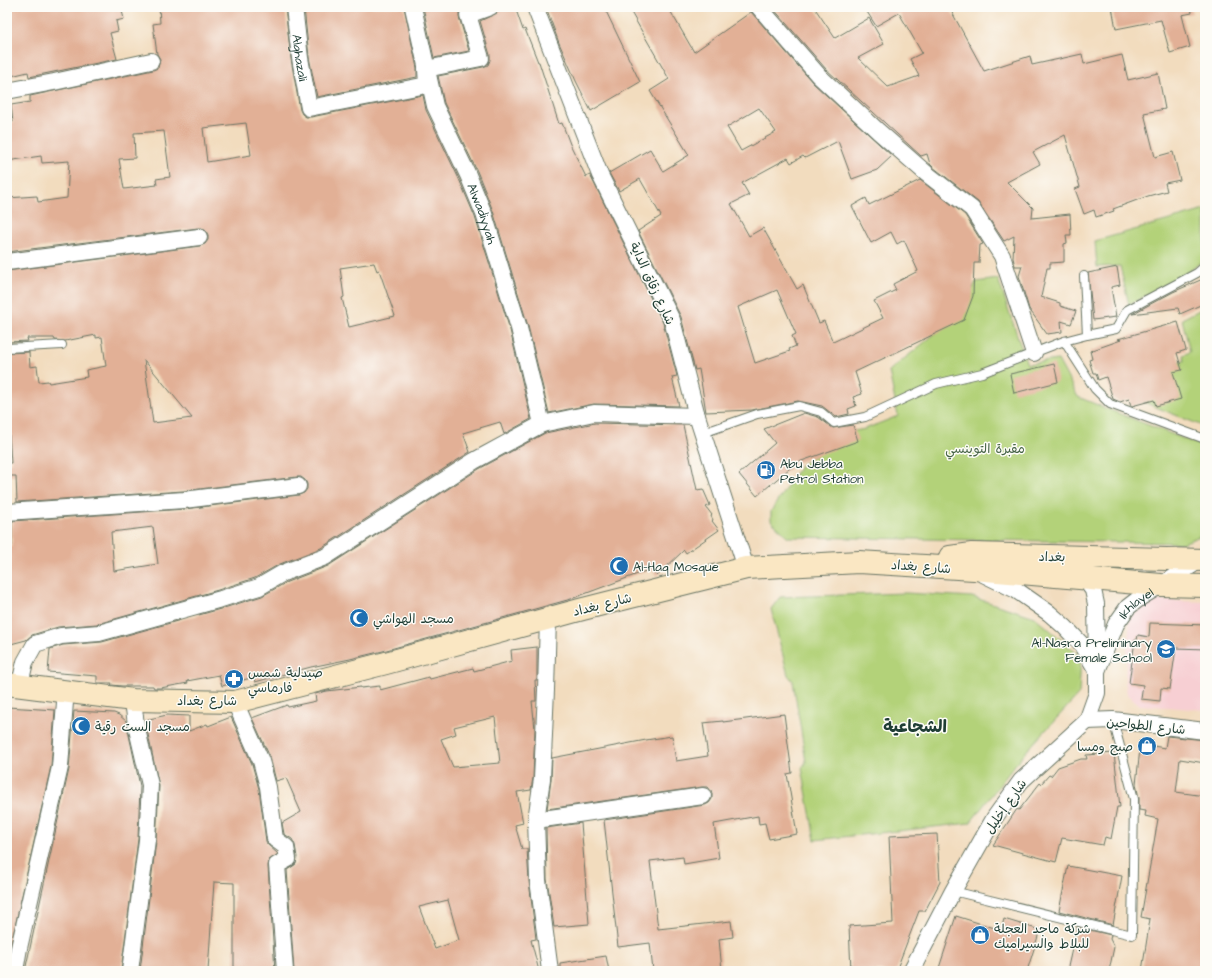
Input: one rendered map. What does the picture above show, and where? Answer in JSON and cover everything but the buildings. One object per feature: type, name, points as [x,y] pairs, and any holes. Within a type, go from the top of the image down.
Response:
[{"type":"main road","name":"بغداد","points":[[899,564],[972,554],[1204,559]]},
{"type":"main road","name":"شارع بغداد","points":[[14,684],[133,700],[235,702],[386,663],[548,618],[746,568],[859,562],[974,569],[1161,585],[1205,586]]},
{"type":"street","name":"Alghazali","points":[[294,7],[300,58],[309,108],[427,85],[426,69]]},
{"type":"street","name":"Alwadiyyah","points":[[413,7],[435,106],[468,175],[484,214],[519,328],[542,424]]},
{"type":"street","points":[[426,69],[481,58],[468,15],[490,7]]},
{"type":"street","name":"شارع زقاق الداية","points":[[535,7],[600,175],[672,320],[697,416],[746,568]]},
{"type":"street","points":[[759,7],[819,76],[927,174],[972,209],[1002,256],[1034,353]]},
{"type":"street","points":[[7,91],[151,61]]},
{"type":"street","points":[[7,262],[199,237]]},
{"type":"street","points":[[14,684],[35,644],[61,636],[99,633],[259,587],[283,573],[325,557],[474,461],[542,424],[594,413],[697,416]]},
{"type":"street","points":[[7,512],[184,500],[298,486]]},
{"type":"street","name":"Ikhlayel","points":[[1097,671],[1116,624],[1128,607],[1141,597],[1204,559]]},
{"type":"street","points":[[974,569],[1016,590],[1065,626],[1081,644],[1097,671]]},
{"type":"street","points":[[1084,578],[1094,590],[1096,604],[1097,671]]},
{"type":"street","points":[[548,618],[542,779],[536,820],[538,880],[550,971]]},
{"type":"street","name":"شارع إخليل","points":[[911,971],[953,891],[995,817],[1021,780],[1087,721],[1097,693],[1097,671]]},
{"type":"street","points":[[15,971],[60,767],[65,702],[64,691]]},
{"type":"street","points":[[130,971],[147,840],[150,785],[136,725],[133,700]]},
{"type":"street","points":[[235,702],[261,761],[268,787],[275,840],[286,847],[288,852],[288,859],[277,865],[285,971]]},
{"type":"street","name":"شارع الطواحين","points":[[1087,721],[1113,720],[1205,731]]},
{"type":"street","points":[[536,820],[703,796]]},
{"type":"lane","points":[[703,433],[757,414],[799,406],[821,412],[834,423],[865,416],[936,384],[982,373],[1064,341],[1116,329],[1127,310],[1197,273],[1205,266]]},
{"type":"lane","points":[[1084,276],[1087,335]]},
{"type":"lane","points":[[1064,341],[1095,389],[1110,404],[1205,439]]},
{"type":"lane","points":[[7,348],[62,345]]},
{"type":"lane","points":[[953,891],[1132,935],[1134,800],[1113,720]]},
{"type":"shaded area","name":"Al-Nasra Preliminary Female School","points":[[1154,600],[1205,602],[1205,710],[1140,705],[1127,694],[1125,680],[1130,617]]},
{"type":"green space","points":[[1205,210],[1205,259],[1191,270],[1129,305],[1120,266],[1097,267],[1095,241]]},
{"type":"green space","name":"مقبرة التوينسي","points":[[998,279],[1027,364],[1058,360],[1078,397],[1205,447],[1205,534],[1183,543],[788,537],[771,521],[771,511],[801,465],[815,456],[817,438],[865,429],[898,416],[889,371],[963,311],[976,282]]},
{"type":"green space","points":[[1205,307],[1205,427],[1136,399],[1165,366],[1184,361],[1183,355],[1190,352],[1182,319]]},
{"type":"green space","points":[[906,593],[972,597],[1035,617],[1081,657],[1079,694],[1022,756],[970,823],[815,840],[802,768],[806,762],[793,681],[788,675],[771,609],[780,597]]},
{"type":"place","name":"Abu Jebba Petrol Station","points":[[766,470]]},
{"type":"place","name":"Al-Haq Mosque","points":[[619,566]]},
{"type":"place","name":"مسجد الهواشي","points":[[359,618]]},
{"type":"place","name":"Al-Nasra Preliminary Female School","points":[[1166,649]]},
{"type":"place","name":"صيدلية شمس فارماسي","points":[[234,679]]},
{"type":"place","name":"مسجد الست رقية","points":[[81,726]]},
{"type":"place","name":"صبح ومسا","points":[[1147,746]]},
{"type":"place","name":"شركة ماجد العجلة للبلاط والسيراميك","points":[[980,935]]},
{"type":"district","name":"الشجاعية","points":[[915,726]]}]
